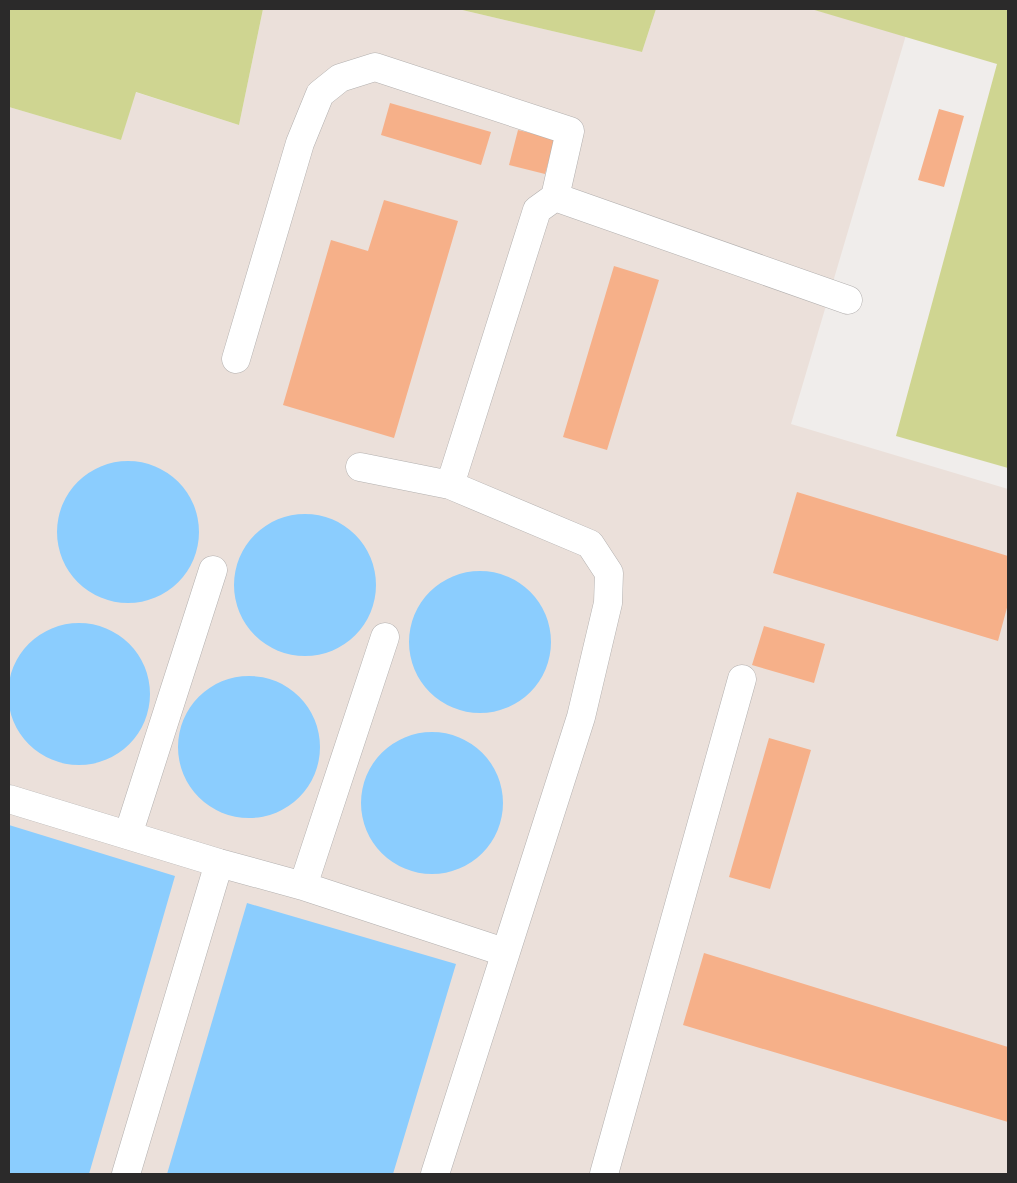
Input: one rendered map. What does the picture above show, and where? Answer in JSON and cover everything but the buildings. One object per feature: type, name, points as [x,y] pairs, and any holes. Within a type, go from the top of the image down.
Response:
[{"type":"lane","points":[[236,359],[300,143],[320,94],[340,78],[375,67],[570,131],[555,197],[537,210],[450,485]]},
{"type":"lane","points":[[555,197],[848,300]]},
{"type":"lane","points":[[360,467],[450,485],[590,544],[609,573],[608,604],[581,717],[504,952],[435,1174]]},
{"type":"lane","points":[[128,835],[212,570]]},
{"type":"lane","points":[[303,886],[385,637]]},
{"type":"lane","points":[[604,1174],[742,678]]},
{"type":"lane","points":[[9,798],[219,863],[303,886],[504,952]]},
{"type":"lane","points":[[126,1174],[219,863]]},
{"type":"shaded area","points":[[263,9],[458,9],[642,52],[656,9],[811,9],[906,35],[791,424],[1008,489],[1008,1174],[9,1174],[9,107],[121,140],[135,92],[239,125]]},
{"type":"green space","points":[[9,9],[263,9],[239,125],[136,92],[121,140],[9,107]]},
{"type":"green space","points":[[458,9],[656,9],[642,52]]},
{"type":"green space","points":[[811,9],[1008,9],[1008,468],[896,436],[997,64]]},
{"type":"water","points":[[128,461],[155,467],[167,473],[178,482],[187,493],[193,505],[199,532],[193,559],[187,571],[178,582],[167,591],[155,597],[128,603],[101,597],[89,591],[78,582],[69,571],[63,559],[57,532],[63,505],[69,493],[78,482],[89,473],[101,467]]},
{"type":"water","points":[[305,514],[332,520],[344,526],[355,535],[364,546],[370,558],[376,585],[370,612],[364,624],[355,635],[344,644],[332,650],[305,656],[278,650],[266,644],[255,635],[246,624],[240,612],[234,585],[240,558],[246,546],[255,535],[266,526],[278,520]]},
{"type":"water","points":[[480,571],[507,577],[519,583],[530,592],[539,603],[545,615],[551,642],[545,669],[539,681],[530,692],[519,701],[507,707],[480,713],[453,707],[441,701],[430,692],[421,681],[415,669],[409,642],[415,615],[421,603],[430,592],[441,583],[453,577]]},
{"type":"water","points":[[79,623],[106,629],[118,635],[129,644],[138,655],[144,667],[150,694],[144,721],[138,733],[129,744],[118,753],[106,759],[79,765],[52,759],[40,753],[29,744],[20,733],[14,721],[8,694],[14,667],[20,655],[29,644],[40,635],[52,629]]},
{"type":"water","points":[[249,676],[276,682],[288,688],[299,697],[308,708],[314,720],[320,747],[314,774],[308,786],[299,797],[288,806],[276,812],[249,818],[222,812],[210,806],[199,797],[190,786],[184,774],[178,747],[184,720],[190,708],[199,697],[210,688],[222,682]]},
{"type":"water","points":[[432,732],[459,738],[471,744],[482,753],[491,764],[497,776],[503,803],[497,830],[491,842],[482,853],[471,862],[459,868],[432,874],[405,868],[393,862],[382,853],[373,842],[367,830],[361,803],[367,776],[373,764],[382,753],[393,744],[405,738]]},
{"type":"water","points":[[9,825],[175,876],[89,1174],[9,1174]]},
{"type":"water","points":[[247,903],[456,964],[393,1174],[167,1174]]}]
